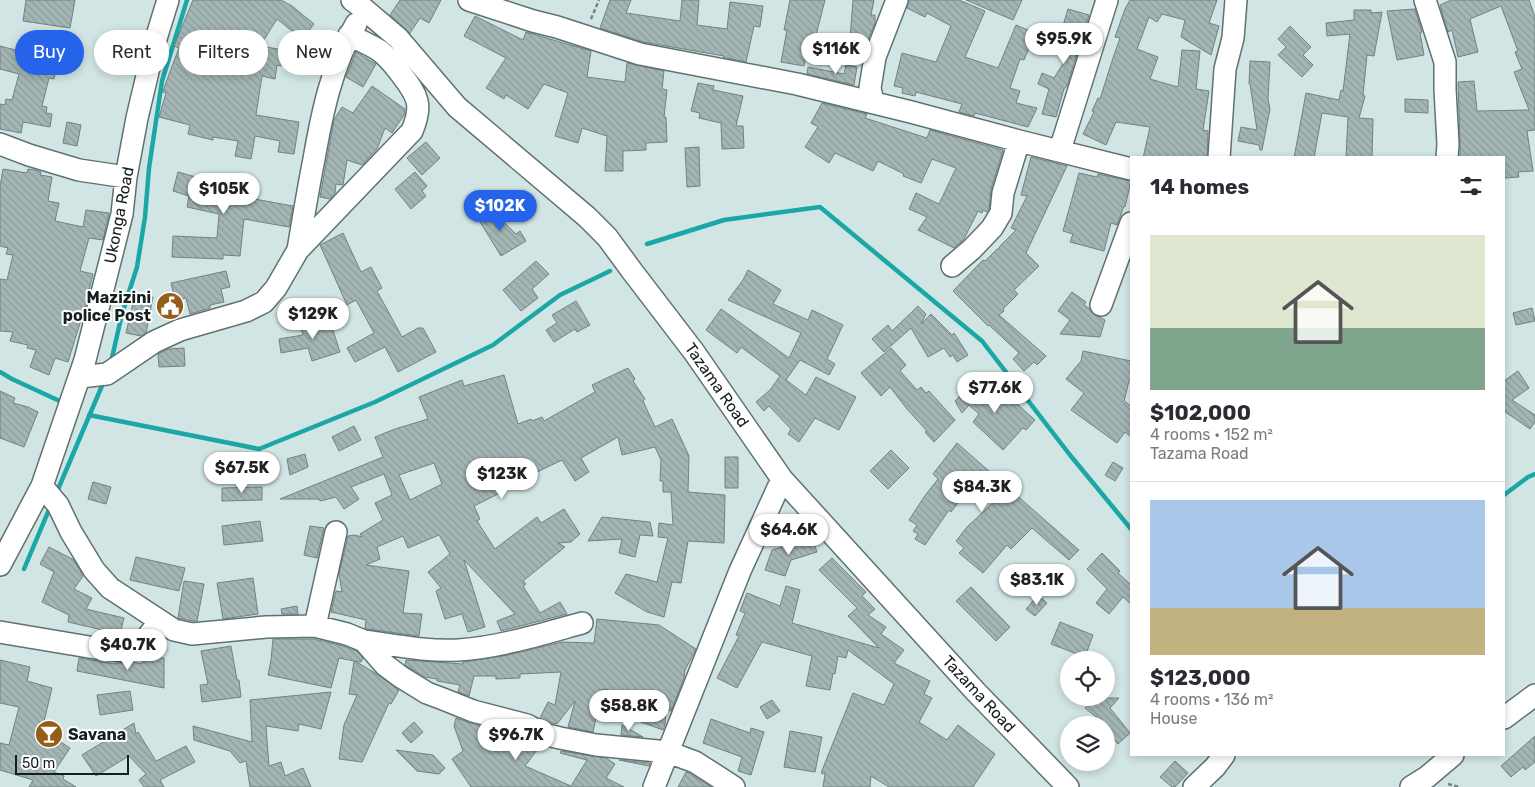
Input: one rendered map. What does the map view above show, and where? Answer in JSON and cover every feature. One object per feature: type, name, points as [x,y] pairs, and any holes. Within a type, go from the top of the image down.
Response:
[{"type":"street","name":"Ukonga Road","points":[[0,565],[42,486],[88,351],[122,214],[126,177],[137,118],[155,42],[168,0]]},
{"type":"street","points":[[469,0],[533,22],[557,27],[640,54],[797,84],[1130,169]]},
{"type":"street","points":[[873,102],[870,88],[875,57],[897,0]]},
{"type":"street","points":[[1060,150],[1107,0]]},
{"type":"street","points":[[1219,156],[1225,69],[1233,38],[1236,0]]},
{"type":"street","points":[[1425,0],[1446,62],[1447,156]]},
{"type":"street","points":[[350,30],[358,4]]},
{"type":"street","name":"Tazama Road","points":[[358,4],[398,38],[457,107],[608,237],[694,352],[782,479],[976,692],[1068,787]]},
{"type":"street","points":[[80,377],[107,374],[154,342],[180,330],[246,311],[264,302],[276,288],[298,250],[412,132],[418,118],[418,102],[413,90],[388,57],[351,36]]},
{"type":"street","points":[[298,250],[322,113],[334,75]]},
{"type":"street","points":[[952,266],[992,228],[1001,213],[1003,193],[1019,141]]},
{"type":"street","points":[[0,144],[80,170],[126,177]]},
{"type":"street","points":[[1101,305],[1130,226]]},
{"type":"street","points":[[654,787],[740,571],[782,479]]},
{"type":"street","points":[[42,486],[58,505],[71,532],[94,570],[110,588],[174,630],[192,634],[266,627],[315,626],[347,634],[364,641],[459,650],[502,644],[582,623]]},
{"type":"street","points":[[315,626],[336,532]]},
{"type":"street","points":[[0,632],[95,648],[126,651],[141,645],[160,621]]},
{"type":"street","points":[[364,641],[385,665],[401,677],[428,692],[473,711],[528,725],[543,734],[560,738],[596,745],[668,752],[695,762],[734,787]]},
{"type":"street","points":[[1505,717],[1535,695]]},
{"type":"street","points":[[1194,787],[1215,767],[1223,756]]},
{"type":"street","points":[[1411,787],[1427,777],[1452,756]]},
{"type":"building","points":[[26,0],[75,0],[70,28],[23,21]]},
{"type":"building","points":[[193,0],[281,0],[292,6],[314,24],[309,30],[291,30],[277,19],[268,33],[268,30],[181,30]]},
{"type":"building","points":[[400,0],[441,0],[429,23],[420,18],[410,33],[390,15]]},
{"type":"building","points":[[610,0],[631,0],[626,13],[680,21],[682,0],[699,0],[697,25],[727,29],[730,2],[763,6],[760,27],[754,26],[746,62],[724,56],[643,42],[600,28]]},
{"type":"building","points":[[790,0],[825,0],[816,35],[810,34],[804,66],[781,62],[787,30],[784,30]]},
{"type":"building","points":[[853,0],[874,0],[871,15],[875,15],[875,23],[868,40],[850,39]]},
{"type":"building","points":[[909,0],[959,0],[985,11],[965,57],[998,68],[1016,25],[1035,33],[1024,60],[1020,59],[1010,88],[1020,91],[1016,103],[1037,108],[1028,127],[975,113],[974,116],[959,112],[962,104],[916,92],[915,96],[902,93],[903,88],[894,86],[902,53],[936,62],[951,26],[927,13],[925,17],[907,8]]},
{"type":"building","points":[[966,0],[1022,0],[1013,20]]},
{"type":"building","points":[[1130,0],[1217,0],[1209,23],[1219,26],[1211,55],[1181,37],[1185,20],[1162,14],[1157,22],[1149,17],[1137,49],[1158,57],[1150,79],[1178,87],[1182,50],[1200,51],[1196,89],[1209,91],[1203,130],[1208,131],[1207,156],[1143,156],[1150,127],[1116,122],[1106,145],[1083,134],[1094,112],[1092,111],[1098,98],[1100,99],[1120,38],[1115,37]]},
{"type":"building","points":[[1451,0],[1529,0],[1535,17],[1535,130],[1527,131],[1533,171],[1518,172],[1519,177],[1505,178],[1505,156],[1460,156],[1458,82],[1474,81],[1477,111],[1529,110],[1514,72],[1522,69],[1515,52],[1518,51],[1501,6],[1470,19],[1478,52],[1458,57],[1452,30],[1448,32],[1440,5]]},
{"type":"building","points":[[1068,9],[1089,15],[1056,117],[1042,114],[1049,89],[1038,84],[1042,73],[1054,78],[1081,35],[1062,29]]},
{"type":"building","points":[[1415,9],[1422,32],[1420,33],[1424,55],[1397,60],[1387,11]]},
{"type":"building","points":[[1354,10],[1371,10],[1371,13],[1382,12],[1374,56],[1367,55],[1363,95],[1365,96],[1359,118],[1373,119],[1372,156],[1346,156],[1348,117],[1322,113],[1314,156],[1294,156],[1306,93],[1339,100],[1341,90],[1343,91],[1350,34],[1327,36],[1326,23],[1354,20]]},
{"type":"building","points":[[475,16],[523,40],[526,32],[591,51],[587,77],[625,82],[627,63],[664,71],[662,89],[667,90],[664,117],[666,117],[667,142],[646,143],[646,150],[623,151],[623,171],[605,171],[607,136],[582,128],[578,143],[555,136],[568,93],[544,84],[528,109],[506,95],[504,99],[486,88],[506,58],[464,36]]},
{"type":"building","points":[[1290,26],[1311,47],[1303,55],[1313,65],[1302,77],[1278,55],[1286,47],[1278,39]]},
{"type":"building","points":[[179,34],[179,48],[174,46]]},
{"type":"building","points":[[0,46],[15,50],[15,73],[0,69]]},
{"type":"building","points":[[268,47],[278,49],[278,65],[275,79],[262,76],[256,115],[299,122],[294,154],[278,152],[280,141],[255,136],[251,159],[235,156],[238,141],[213,137],[213,140],[188,134],[190,125],[159,117],[166,93],[163,92],[179,48],[179,75],[268,75]]},
{"type":"building","points":[[356,52],[376,64],[363,87],[346,77],[347,75],[351,75],[351,64]]},
{"type":"building","points":[[1250,61],[1270,62],[1268,99],[1270,109],[1262,150],[1260,150],[1259,145],[1238,141],[1241,127],[1257,130],[1249,84]]},
{"type":"building","points":[[846,65],[857,67],[854,85],[807,74],[808,67],[844,74]]},
{"type":"building","points":[[19,75],[55,75],[54,79],[49,78],[42,106],[47,107],[46,113],[52,114],[50,127],[23,122],[21,133],[0,129],[0,104],[5,105],[6,99],[12,100]]},
{"type":"building","points":[[698,83],[714,86],[713,90],[743,96],[736,126],[743,126],[744,148],[722,149],[721,123],[699,118],[700,113],[691,111]]},
{"type":"building","points":[[372,86],[405,109],[404,115],[392,133],[385,128],[377,149],[362,165],[347,160],[343,185],[336,184],[335,193],[330,199],[320,197],[334,120],[342,107],[353,113]]},
{"type":"building","points":[[1405,99],[1428,100],[1428,113],[1405,112]]},
{"type":"building","points":[[822,103],[867,114],[865,118],[927,138],[930,130],[1003,150],[991,189],[989,209],[987,212],[983,210],[982,213],[978,211],[964,239],[954,248],[918,230],[927,217],[909,209],[916,193],[939,204],[956,168],[932,159],[921,183],[903,176],[904,174],[878,161],[873,171],[835,153],[829,163],[805,147],[818,127],[811,123]]},
{"type":"building","points":[[67,122],[81,125],[77,146],[63,143]]},
{"type":"building","points":[[426,142],[440,158],[422,175],[407,158]]},
{"type":"building","points":[[699,147],[700,186],[687,187],[685,148]]},
{"type":"building","points":[[1031,157],[1067,166],[1026,253],[1039,266],[1014,290],[1018,294],[999,315],[1046,356],[1037,365],[1034,362],[1024,371],[1013,359],[1019,353],[988,326],[953,291],[983,260],[985,261],[999,249],[1016,230],[1011,228],[1027,196],[1021,195]]},
{"type":"building","points":[[3,169],[27,173],[28,169],[35,170],[41,172],[40,175],[52,177],[48,201],[59,203],[55,221],[83,227],[86,210],[109,213],[103,240],[89,238],[80,271],[93,274],[68,362],[55,358],[49,375],[30,367],[36,350],[27,348],[28,345],[10,341],[13,332],[0,331],[0,279],[7,280],[13,255],[6,254],[8,248],[0,246],[0,187]]},
{"type":"building","points":[[178,172],[214,182],[215,176],[251,182],[249,198],[293,206],[289,227],[244,219],[240,256],[223,255],[223,259],[172,257],[173,236],[217,238],[219,214],[187,207],[189,196],[173,191]]},
{"type":"building","points":[[415,172],[427,186],[422,191],[426,196],[411,209],[395,189]]},
{"type":"building","points":[[1079,173],[1097,177],[1098,174],[1130,181],[1125,207],[1117,225],[1111,223],[1104,251],[1070,242],[1073,234],[1063,231]]},
{"type":"building","points":[[488,207],[516,234],[520,231],[526,241],[501,256],[477,217]]},
{"type":"building","points":[[343,233],[361,272],[371,267],[382,288],[377,291],[402,337],[418,328],[423,328],[436,352],[398,372],[385,347],[355,362],[347,348],[374,333],[356,300],[347,305],[320,245]]},
{"type":"building","points":[[536,261],[549,274],[532,289],[538,298],[521,311],[503,290]]},
{"type":"building","points":[[748,270],[781,290],[773,304],[808,320],[812,310],[843,325],[827,359],[835,364],[829,375],[800,360],[786,380],[806,395],[816,377],[856,397],[839,430],[815,418],[799,442],[788,434],[791,429],[769,406],[764,411],[756,402],[770,390],[780,376],[741,347],[737,353],[706,330],[721,309],[789,358],[801,333],[728,300]]},
{"type":"building","points":[[226,271],[230,287],[221,289],[224,302],[210,305],[210,308],[190,314],[186,298],[175,300],[171,283]]},
{"type":"building","points":[[1072,292],[1086,302],[1084,305],[1092,313],[1105,320],[1100,337],[1060,334],[1070,320],[1058,311]]},
{"type":"building","points":[[135,294],[153,297],[146,333],[141,336],[126,333]]},
{"type":"building","points":[[576,301],[590,325],[577,332],[575,329],[554,342],[546,330],[557,323],[552,315]]},
{"type":"building","points":[[918,306],[926,314],[921,324],[931,314],[952,335],[954,333],[968,355],[957,362],[953,355],[950,357],[944,348],[928,357],[911,328],[884,352],[872,339],[888,325],[892,331]]},
{"type":"building","points":[[1532,308],[1535,321],[1516,325],[1513,313]]},
{"type":"building","points":[[328,315],[340,352],[312,361],[308,348],[281,353],[279,339],[303,335],[300,325]]},
{"type":"building","points":[[184,348],[185,366],[159,367],[158,354],[169,349]]},
{"type":"building","points":[[891,348],[906,365],[900,371],[917,390],[921,387],[926,393],[929,391],[955,420],[934,442],[890,387],[881,396],[861,373]]},
{"type":"building","points":[[1083,351],[1130,361],[1130,381],[1124,401],[1130,405],[1130,436],[1125,432],[1117,443],[1071,410],[1084,393],[1066,379],[1081,361]]},
{"type":"building","points":[[628,368],[635,379],[633,381],[645,399],[643,401],[655,427],[672,419],[689,456],[688,492],[725,495],[724,543],[688,541],[681,583],[672,582],[664,617],[647,612],[615,593],[626,574],[657,582],[668,538],[658,537],[659,523],[673,525],[671,492],[663,492],[663,481],[660,481],[661,460],[655,447],[622,455],[618,437],[581,458],[589,472],[575,481],[562,460],[533,474],[535,479],[521,486],[520,483],[474,506],[480,519],[477,521],[495,549],[537,517],[541,523],[564,509],[580,534],[571,542],[558,543],[565,547],[523,581],[526,584],[523,586],[540,613],[560,602],[567,614],[501,631],[497,621],[515,614],[464,560],[485,627],[468,632],[462,614],[445,619],[436,591],[441,588],[428,572],[450,554],[439,535],[408,548],[403,536],[377,547],[380,559],[366,565],[409,571],[403,613],[422,614],[419,636],[367,629],[365,628],[366,620],[331,612],[336,591],[342,592],[339,574],[348,536],[362,537],[360,534],[383,520],[375,503],[392,495],[384,474],[351,487],[359,499],[344,509],[336,497],[320,501],[319,499],[280,499],[383,457],[375,437],[428,419],[419,397],[462,380],[464,386],[504,375],[518,424],[542,417],[544,421],[595,392],[592,385]],"holes":[[[434,463],[442,484],[410,500],[399,475]]]},
{"type":"building","points":[[1518,371],[1529,388],[1512,400],[1535,415],[1535,422],[1530,429],[1505,412],[1505,380]]},
{"type":"building","points":[[975,381],[991,396],[998,387],[1035,420],[1026,430],[1023,428],[1003,450],[973,422],[979,414],[969,405],[962,413],[955,401]]},
{"type":"building","points":[[0,391],[15,398],[13,403],[38,412],[24,447],[0,438]]},
{"type":"building","points":[[354,426],[361,440],[339,451],[332,437]]},
{"type":"building","points":[[957,443],[1079,550],[1069,560],[1032,528],[1011,549],[1007,545],[983,573],[959,553],[964,548],[956,541],[967,527],[998,498],[976,479],[951,512],[949,510],[925,545],[915,539],[918,534],[913,531],[917,525],[909,520],[938,479],[933,474]]},
{"type":"building","points":[[891,450],[909,468],[888,489],[870,471]]},
{"type":"building","points":[[305,454],[308,467],[290,475],[287,459]]},
{"type":"building","points":[[725,457],[738,457],[738,488],[725,488]]},
{"type":"building","points":[[1113,462],[1123,468],[1115,481],[1105,475]]},
{"type":"building","points":[[93,482],[111,487],[106,504],[88,499]]},
{"type":"building","points":[[262,487],[262,500],[222,501],[222,488]]},
{"type":"building","points":[[602,517],[650,522],[653,536],[640,535],[635,557],[619,553],[622,539],[588,541]]},
{"type":"building","points":[[260,521],[263,541],[224,545],[222,526]]},
{"type":"building","points":[[310,526],[324,528],[317,558],[304,555]]},
{"type":"building","points":[[812,538],[817,552],[791,560],[785,576],[765,570],[772,550]]},
{"type":"building","points":[[49,547],[74,560],[83,576],[74,589],[92,598],[86,609],[124,618],[120,634],[68,622],[69,615],[42,602],[54,572],[40,564]]},
{"type":"building","points":[[1102,553],[1120,571],[1118,573],[1130,584],[1130,603],[1123,597],[1109,614],[1096,603],[1107,589],[1087,569]]},
{"type":"building","points":[[136,557],[185,568],[179,591],[130,580]]},
{"type":"building","points":[[832,558],[866,592],[862,596],[875,609],[868,615],[886,627],[881,634],[904,650],[894,663],[930,681],[924,694],[932,698],[919,722],[947,740],[958,725],[995,754],[973,787],[889,787],[871,776],[870,787],[823,787],[825,774],[821,773],[853,693],[884,705],[894,684],[848,650],[846,658],[838,656],[830,690],[806,686],[812,656],[762,642],[737,688],[717,678],[739,636],[736,635],[745,613],[740,611],[747,593],[780,606],[786,586],[800,590],[792,623],[879,648],[848,616],[857,608],[819,570]]},
{"type":"building","points":[[253,578],[258,614],[223,619],[217,583]]},
{"type":"building","points":[[184,581],[204,584],[197,621],[178,618]]},
{"type":"building","points":[[971,587],[1010,627],[996,641],[956,601]]},
{"type":"building","points":[[1038,595],[1047,603],[1035,616],[1026,609]]},
{"type":"building","points":[[297,606],[298,614],[282,614],[281,609]]},
{"type":"building","points":[[597,619],[659,625],[696,649],[685,670],[684,678],[671,711],[666,710],[663,730],[622,715],[624,693],[602,689],[593,732],[568,727],[575,701],[557,724],[540,718],[548,702],[555,705],[561,672],[520,674],[520,678],[496,679],[496,676],[474,676],[469,696],[458,692],[460,685],[425,677],[405,665],[406,660],[463,664],[463,662],[508,655],[562,642],[594,643]]},
{"type":"building","points":[[1060,622],[1093,635],[1087,651],[1069,651],[1051,644]]},
{"type":"building","points":[[273,639],[314,639],[357,651],[363,658],[361,662],[355,661],[399,690],[391,704],[389,703],[362,762],[339,759],[344,725],[357,695],[349,694],[354,661],[339,658],[331,688],[268,675]]},
{"type":"building","points":[[231,646],[241,697],[202,702],[200,685],[208,684],[201,651]]},
{"type":"building","points":[[79,658],[115,664],[133,662],[142,664],[143,658],[164,658],[164,688],[77,671]]},
{"type":"building","points":[[0,660],[30,667],[27,681],[52,688],[42,730],[70,748],[54,772],[64,776],[63,779],[76,787],[29,787],[33,780],[0,770],[0,743],[9,745],[19,707],[0,703]]},
{"type":"building","points":[[130,691],[133,710],[100,715],[97,695]]},
{"type":"building","points":[[331,692],[321,729],[299,724],[298,731],[266,726],[269,766],[281,762],[285,776],[303,768],[311,787],[250,787],[246,761],[240,763],[230,751],[194,740],[193,726],[252,742],[250,700]]},
{"type":"building","points":[[772,700],[780,711],[767,719],[760,707]]},
{"type":"building","points":[[1087,706],[1112,706],[1110,708],[1130,733],[1118,744],[1115,740],[1115,716],[1095,716],[1085,708]]},
{"type":"building","points":[[456,718],[513,734],[517,738],[519,736],[522,737],[540,746],[525,766],[571,786],[587,760],[560,753],[561,751],[606,758],[615,764],[606,778],[624,787],[471,787],[452,759],[463,751],[454,726]]},
{"type":"building","points":[[711,719],[750,733],[751,728],[764,732],[751,775],[738,771],[742,757],[703,743]]},
{"type":"building","points":[[414,722],[423,732],[411,743],[402,733]]},
{"type":"building","points":[[134,723],[136,734],[138,732],[156,761],[186,746],[195,762],[160,780],[164,787],[144,787],[139,780],[146,774],[129,756],[96,776],[82,755]]},
{"type":"building","points":[[622,725],[643,737],[621,735]]},
{"type":"building","points":[[790,731],[822,737],[815,772],[784,767]]},
{"type":"building","points":[[1535,736],[1535,762],[1525,770],[1523,767],[1511,777],[1501,766]]},
{"type":"building","points":[[396,750],[433,755],[445,768],[439,774],[417,771]]},
{"type":"building","points":[[619,760],[650,763],[649,766]]},
{"type":"building","points":[[1175,761],[1188,773],[1175,787],[1172,787],[1160,777]]},
{"type":"building","points":[[686,772],[689,773],[711,787],[678,787]]},
{"type":"waterway","points":[[111,362],[122,314],[137,267],[162,81],[187,0]]},
{"type":"waterway","points":[[647,244],[724,220],[820,207],[982,341],[1070,455],[1130,528]]},
{"type":"waterway","points":[[89,415],[259,449],[375,402],[493,345],[560,295],[610,271]]},
{"type":"waterway","points":[[0,372],[64,403]]},
{"type":"waterway","points":[[56,494],[104,381]]},
{"type":"waterway","points":[[1505,494],[1535,474]]},
{"type":"waterway","points":[[24,569],[51,505]]},
{"type":"place","name":"Mazizini police Post","points":[[170,306]]},
{"type":"place","name":"Savana","points":[[49,734]]}]
